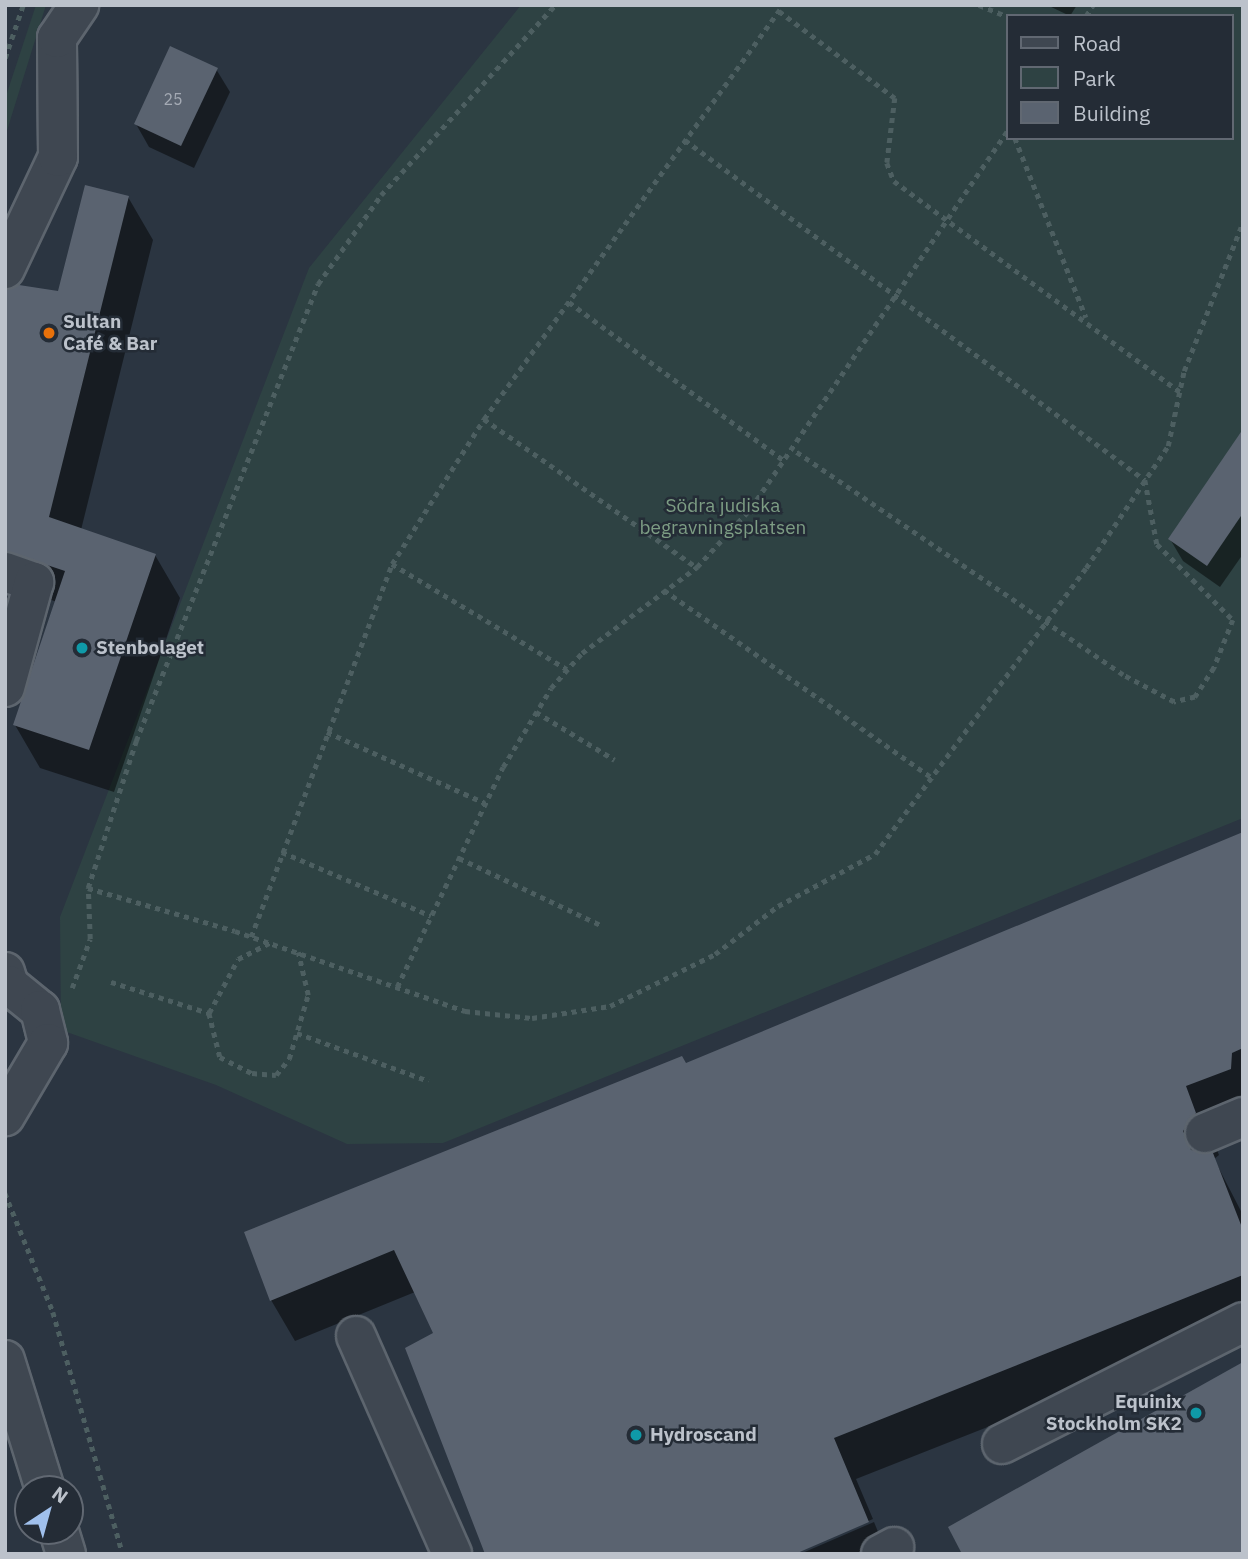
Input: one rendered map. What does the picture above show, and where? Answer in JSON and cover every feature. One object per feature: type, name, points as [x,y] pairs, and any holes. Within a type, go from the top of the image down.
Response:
[{"type":"street","points":[[5,270],[58,157],[57,38],[79,5]]},
{"type":"street","points":[[5,572],[34,582],[5,687]]},
{"type":"street","points":[[5,972],[9,985],[40,1010],[48,1044],[5,1116]]},
{"type":"street","points":[[1205,1133],[1243,1117]]},
{"type":"street","points":[[1002,1444],[1243,1322]]},
{"type":"street","points":[[356,1336],[452,1554]]},
{"type":"street","points":[[5,1360],[42,1475]]},
{"type":"path","points":[[5,58],[23,5]]},
{"type":"path","points":[[48,1044],[90,939],[89,888],[202,562],[318,284],[382,195],[555,5]]},
{"type":"path","points":[[251,937],[392,564],[484,419],[783,5]]},
{"type":"path","points":[[979,5],[1006,16]]},
{"type":"path","points":[[779,11],[895,98],[887,163],[894,181],[1086,318],[1180,392]]},
{"type":"path","points":[[397,987],[485,803],[536,712],[567,669],[696,567],[785,461],[890,296],[1006,133]]},
{"type":"path","points":[[685,140],[890,296],[1145,480],[1157,544],[1233,620],[1195,697],[1174,702],[793,450]]},
{"type":"path","points":[[1016,140],[1086,318]]},
{"type":"path","points":[[89,888],[298,952],[465,1011],[532,1018],[610,1006],[715,954],[778,906],[875,854],[1048,620],[1168,446],[1180,392],[1243,222]]},
{"type":"path","points":[[569,302],[785,461]]},
{"type":"path","points":[[484,419],[696,567]]},
{"type":"path","points":[[392,564],[567,669]]},
{"type":"path","points":[[664,590],[931,777]]},
{"type":"path","points":[[536,712],[615,760]]},
{"type":"path","points":[[327,732],[485,803]]},
{"type":"path","points":[[282,852],[431,916]]},
{"type":"path","points":[[459,858],[603,926]]},
{"type":"path","points":[[270,943],[237,959],[209,1013],[220,1057],[252,1073],[276,1075],[297,1033],[308,995],[298,952]]},
{"type":"path","points":[[111,982],[209,1013]]},
{"type":"path","points":[[297,1033],[429,1081]]},
{"type":"path","points":[[5,1193],[53,1312],[123,1554]]},
{"type":"green space","points":[[36,5],[46,5],[5,137],[5,99]]},
{"type":"green space","name":"Södra judiska begravningsplatsen","points":[[521,5],[1243,5],[1243,818],[443,1143],[347,1144],[216,1085],[61,1030],[60,917],[309,268]]},
{"type":"building","points":[[170,46],[218,68],[181,146],[134,124]]},
{"type":"building","points":[[85,185],[129,196],[49,517],[156,554],[89,750],[13,725],[65,571],[5,551],[5,291],[19,285],[58,291]]},
{"type":"building","points":[[1243,429],[1243,513],[1207,566],[1168,539]]},
{"type":"building","points":[[1243,832],[1243,1048],[1232,1053],[1231,1069],[1186,1086],[1196,1113],[1183,1131],[1191,1150],[1213,1153],[1243,1230],[1243,1275],[834,1438],[869,1522],[795,1554],[485,1554],[405,1348],[433,1333],[394,1250],[270,1301],[244,1232],[682,1056],[686,1063]]},
{"type":"building","name":"Equinix Stockholm SK2","points":[[1243,1362],[1243,1554],[962,1554],[948,1527]]},
{"type":"place","name":"Sultan Café & Bar","points":[[49,333]]},
{"type":"place","name":"Stenbolaget","points":[[82,648]]},
{"type":"place","name":"Equinix Stockholm SK2","points":[[1196,1413]]},
{"type":"place","name":"Hydroscand","points":[[636,1435]]}]
